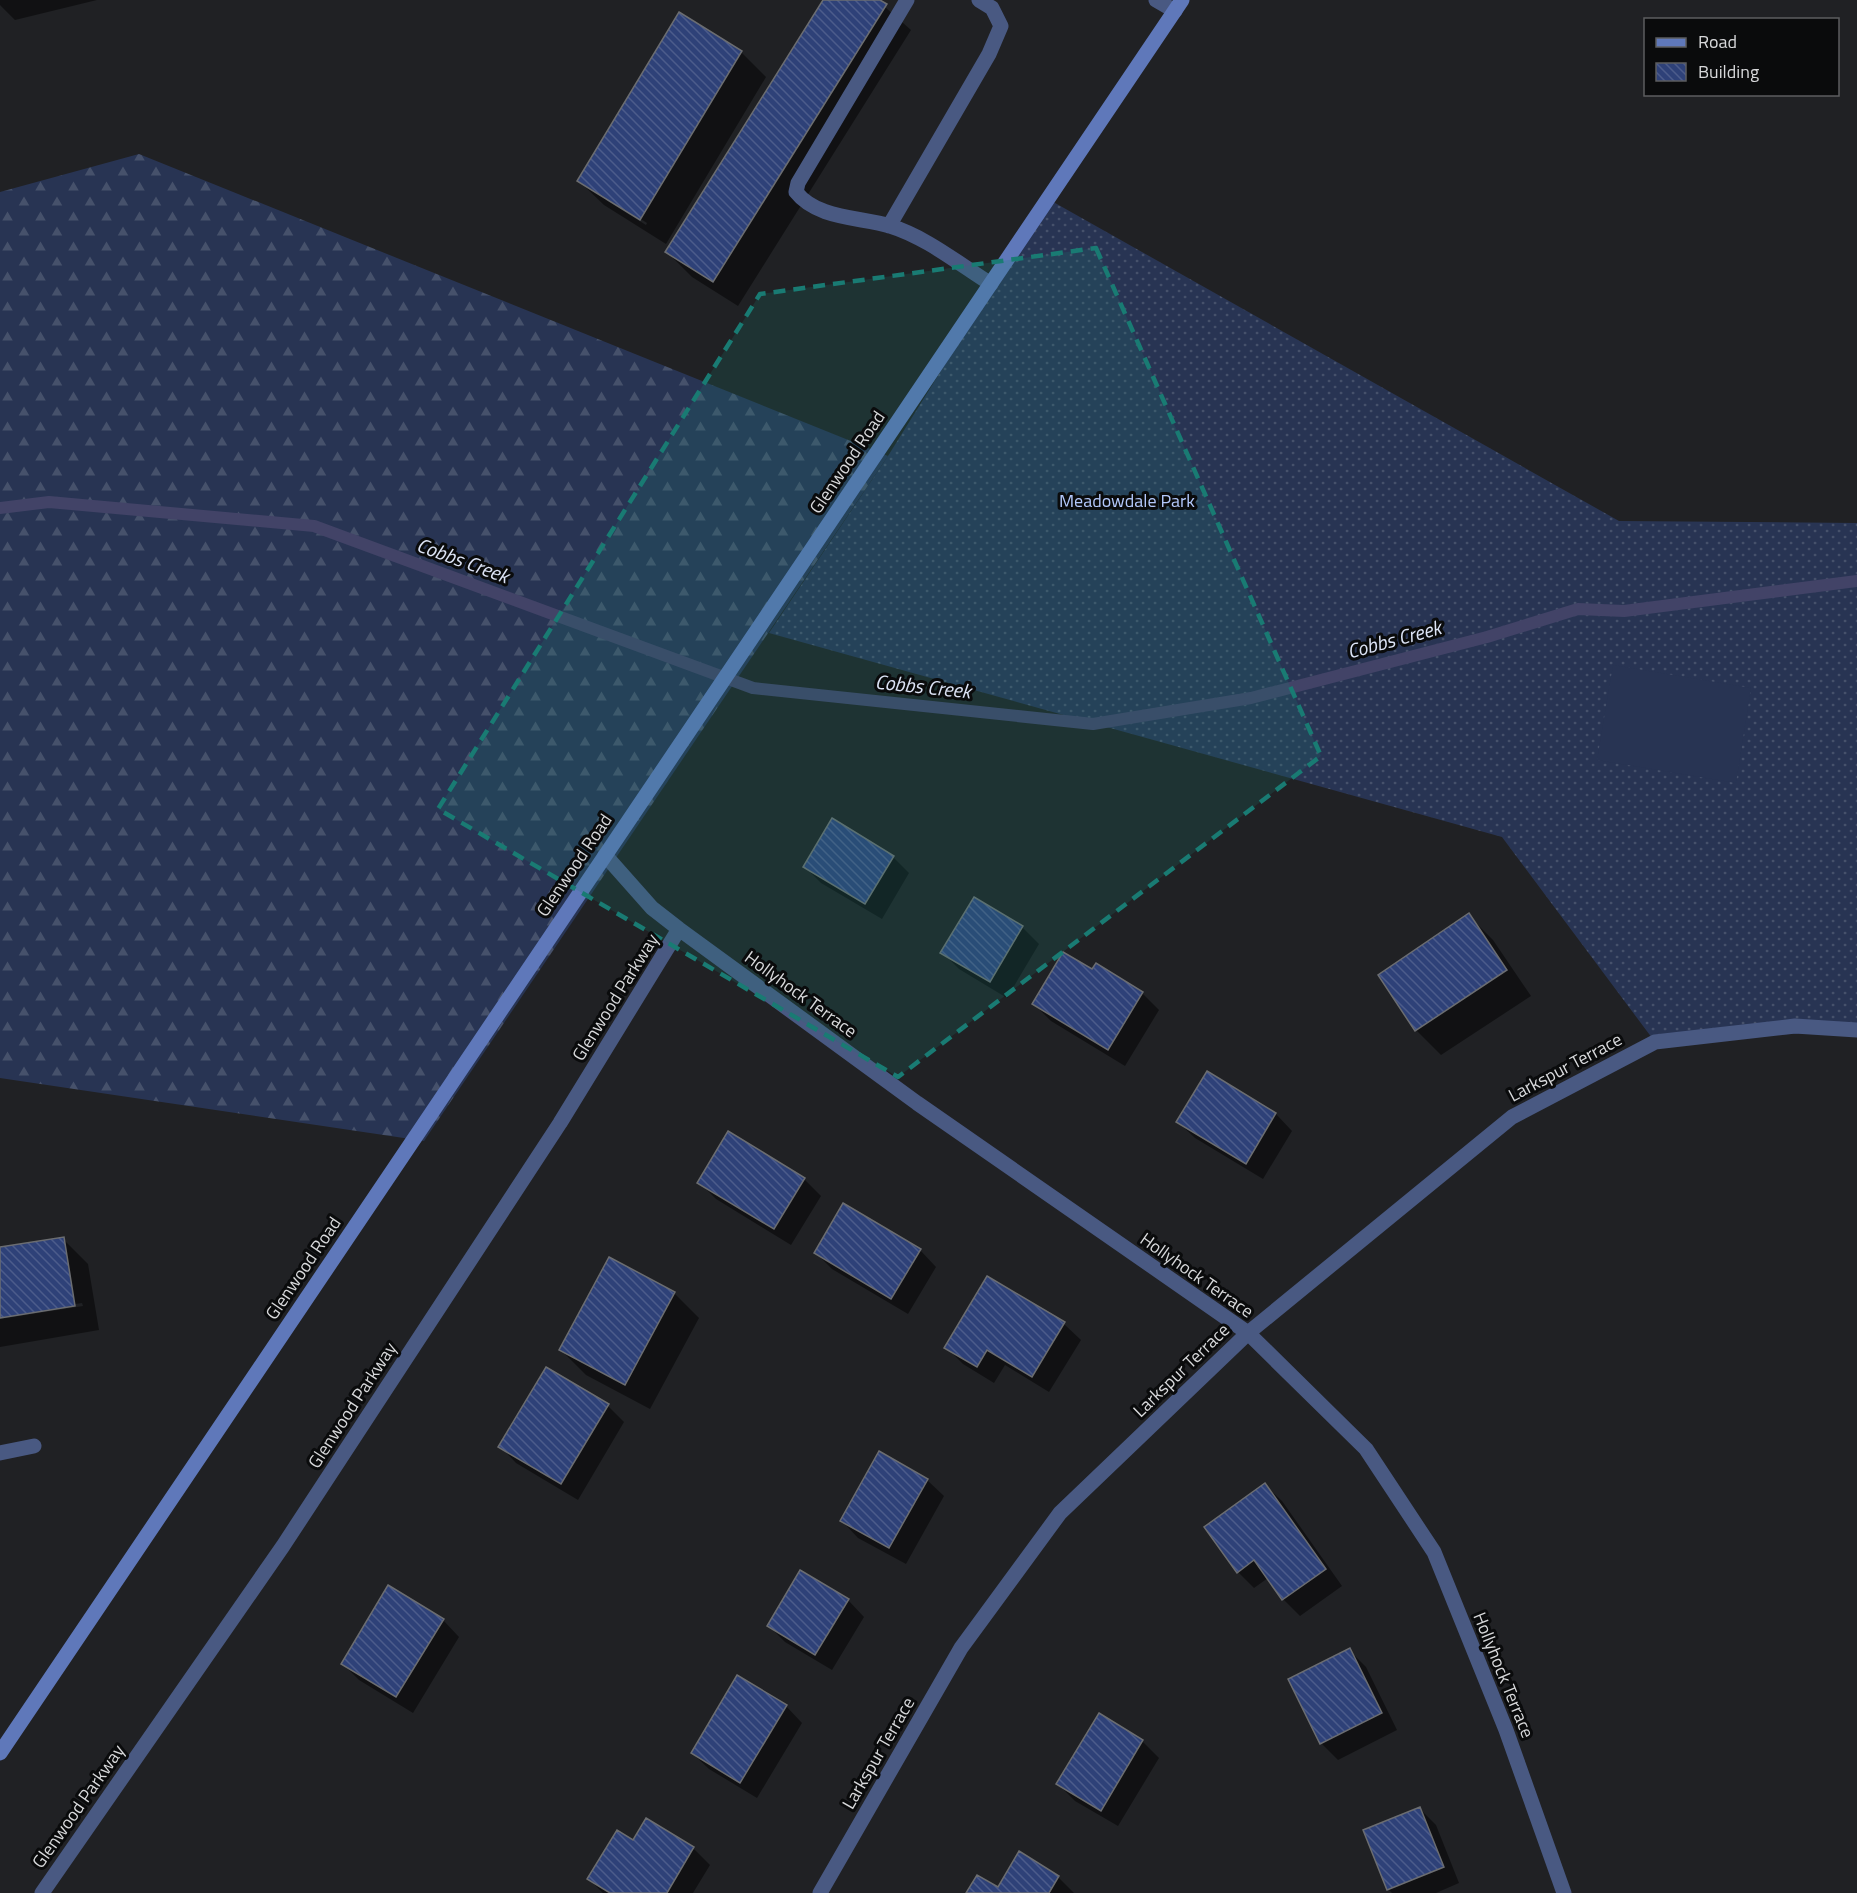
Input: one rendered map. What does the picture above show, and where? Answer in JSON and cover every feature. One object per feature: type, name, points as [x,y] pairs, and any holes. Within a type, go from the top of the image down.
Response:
[{"type":"main road","name":"Glenwood Road","points":[[0,1752],[1178,6]]},
{"type":"street","points":[[907,0],[798,183],[796,192],[806,204],[850,218],[889,226],[916,237],[991,284]]},
{"type":"street","points":[[889,226],[989,54],[1001,26],[992,8],[979,0]]},
{"type":"street","points":[[1156,0],[1178,6]]},
{"type":"street","name":"Hollyhock Terrace","points":[[605,855],[652,908],[680,929],[917,1103],[1248,1333],[1366,1449],[1434,1552],[1506,1730],[1564,1893]]},
{"type":"street","name":"Glenwood Parkway","points":[[42,1893],[289,1536],[560,1123],[680,929]]},
{"type":"street","name":"Larkspur Terrace","points":[[820,1893],[961,1648],[1060,1513],[1248,1333],[1512,1117],[1655,1042],[1796,1026],[1857,1030]]},
{"type":"street","points":[[0,1453],[34,1446]]},
{"type":"highlighted area","points":[[1096,248],[1321,756],[898,1077],[438,809],[760,294]]},
{"type":"green space","points":[[139,154],[888,456],[424,1141],[0,1078],[0,192]]},
{"type":"green space","name":"Meadowdale Park","points":[[1048,199],[1619,521],[1857,523],[1857,1030],[1655,1042],[1502,837],[769,633],[888,456]]},
{"type":"green space","points":[[1613,665],[1751,688],[1736,783],[1597,760]]},
{"type":"building","points":[[823,0],[880,0],[887,4],[713,282],[665,252]]},
{"type":"building","points":[[679,12],[742,51],[640,220],[577,181]]},
{"type":"building","points":[[832,818],[894,856],[865,904],[803,867]]},
{"type":"building","points":[[974,897],[1023,926],[990,982],[940,953]]},
{"type":"building","points":[[1469,913],[1507,970],[1415,1031],[1378,975]]},
{"type":"building","points":[[1063,952],[1092,969],[1096,963],[1143,992],[1108,1050],[1032,1004]]},
{"type":"building","points":[[1207,1071],[1276,1113],[1246,1164],[1176,1122]]},
{"type":"building","points":[[728,1131],[805,1178],[774,1229],[697,1183]]},
{"type":"building","points":[[843,1203],[921,1249],[891,1299],[814,1253]]},
{"type":"building","points":[[64,1237],[75,1306],[0,1318],[0,1247]]},
{"type":"building","points":[[609,1257],[675,1292],[625,1385],[559,1350]]},
{"type":"building","points":[[987,1276],[1065,1322],[1032,1377],[987,1350],[977,1367],[944,1348]]},
{"type":"building","points":[[546,1367],[609,1404],[561,1484],[498,1447]]},
{"type":"building","points":[[879,1451],[928,1479],[889,1548],[840,1521]]},
{"type":"building","points":[[1265,1483],[1326,1569],[1282,1600],[1254,1560],[1237,1573],[1204,1527]]},
{"type":"building","points":[[800,1570],[849,1599],[815,1655],[767,1626]]},
{"type":"building","points":[[388,1585],[444,1619],[396,1697],[341,1664]]},
{"type":"building","points":[[1350,1648],[1382,1713],[1320,1744],[1288,1679]]},
{"type":"building","points":[[737,1675],[787,1705],[740,1783],[691,1753]]},
{"type":"building","points":[[1099,1713],[1143,1740],[1101,1811],[1056,1784]]},
{"type":"building","points":[[1420,1807],[1444,1867],[1387,1890],[1363,1830]]},
{"type":"building","points":[[646,1818],[694,1847],[667,1893],[610,1893],[587,1879],[617,1830],[633,1840]]},
{"type":"building","points":[[1019,1851],[1059,1876],[1049,1893],[966,1893],[977,1875],[998,1887]]},
{"type":"waterway","name":"Cobbs Creek","points":[[0,508],[49,502],[314,526],[753,688],[1093,724],[1251,698],[1487,637],[1578,609],[1624,611],[1857,581]]}]
